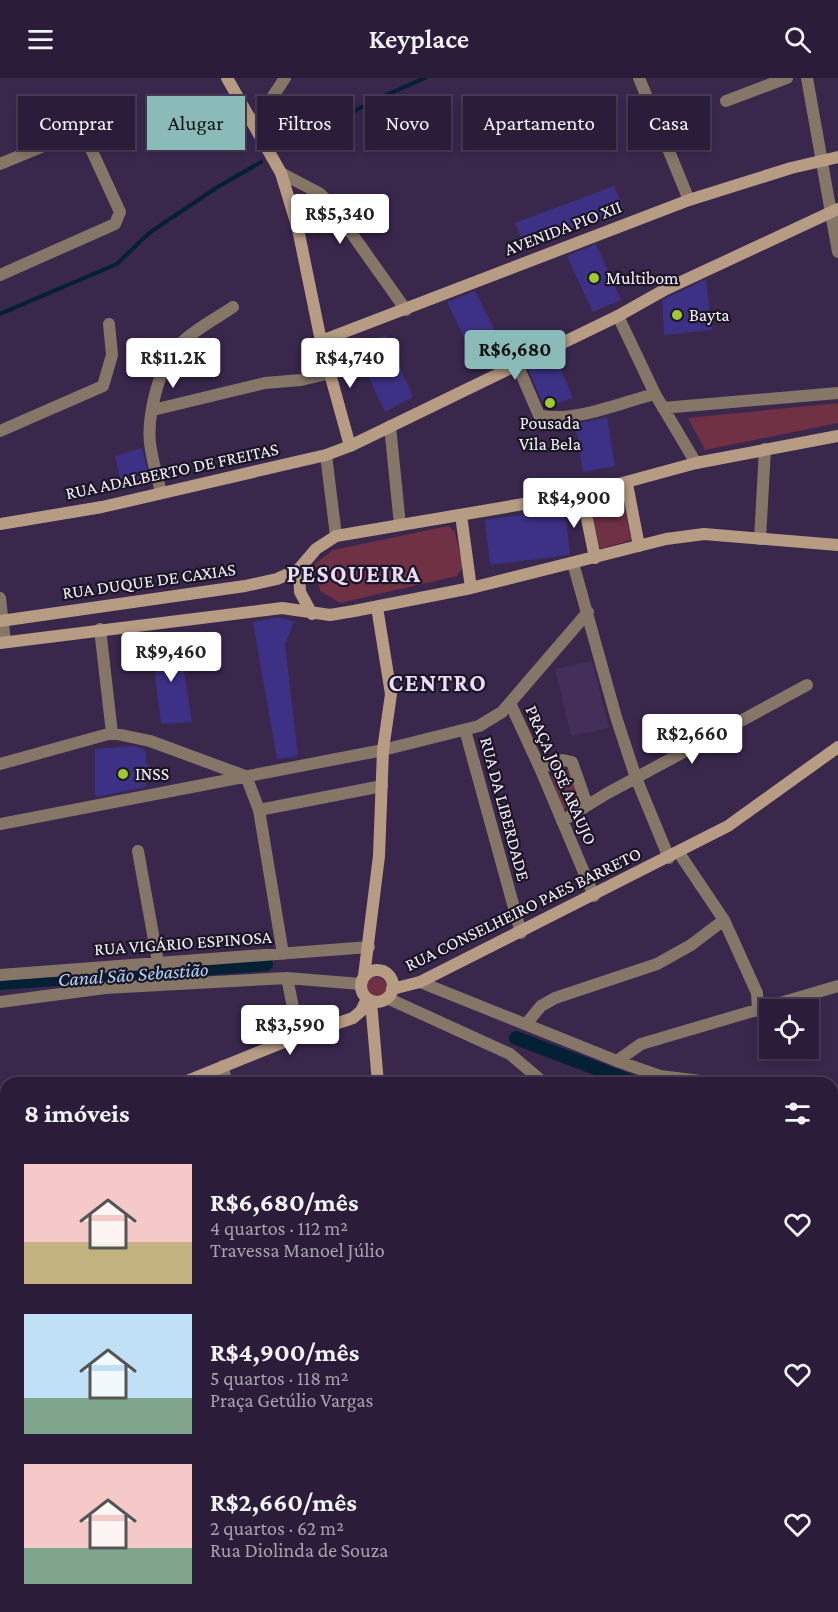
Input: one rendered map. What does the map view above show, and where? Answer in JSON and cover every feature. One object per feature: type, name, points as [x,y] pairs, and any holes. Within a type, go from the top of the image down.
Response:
[{"type":"main road","points":[[227,78],[281,173],[298,229],[321,341],[350,446]]},
{"type":"main road","name":"AVENIDA PIO XII","points":[[321,341],[689,200],[838,157]]},
{"type":"main road","name":"RUA ADALBERTO DE FREITAS","points":[[0,524],[102,507],[326,455],[350,446],[618,316],[666,289],[835,211]]},
{"type":"main road","points":[[312,614],[300,592],[299,569],[316,549],[336,536],[582,494],[765,448],[838,436]]},
{"type":"main road","points":[[627,484],[639,546]]},
{"type":"main road","points":[[582,494],[596,558]]},
{"type":"main road","points":[[461,515],[471,588]]},
{"type":"main road","points":[[2,642],[282,608],[330,615],[376,608],[471,588],[666,539],[704,534],[838,545]]},
{"type":"main road","name":"RUA DUQUE DE CAXIAS","points":[[1,620],[245,586],[277,579],[299,569]]},
{"type":"main road","points":[[376,608],[391,694],[383,750],[379,856],[369,947],[362,980],[369,1000],[377,1077]]},
{"type":"main road","name":"RUA CONSELHEIRO PAES BARRETO","points":[[390,994],[521,933],[674,856],[728,826],[838,747]]},
{"type":"main road","points":[[196,1077],[298,1036],[353,1018],[369,1000],[390,994],[390,978],[382,971],[369,947]]},
{"type":"main road","points":[[362,980],[371,972],[382,971]]},
{"type":"street","points":[[254,125],[285,78]]},
{"type":"street","points":[[639,78],[689,200]]},
{"type":"street","points":[[726,102],[787,78]]},
{"type":"street","points":[[807,78],[822,160],[835,211],[838,252]]},
{"type":"street","points":[[0,164],[80,131],[86,138],[120,212],[115,224],[0,275]]},
{"type":"street","points":[[281,173],[319,193],[330,203],[406,310]]},
{"type":"street","points":[[161,492],[150,441],[159,382],[170,356],[179,345],[233,307]]},
{"type":"street","points":[[618,316],[655,394],[696,464]]},
{"type":"street","points":[[0,431],[103,386],[112,355],[109,324]]},
{"type":"street","points":[[517,364],[539,415],[556,418],[570,416],[655,394]]},
{"type":"street","points":[[153,410],[265,383],[301,380],[331,373]]},
{"type":"street","points":[[663,408],[838,393]]},
{"type":"street","points":[[390,426],[400,525]]},
{"type":"street","points":[[760,539],[765,448]]},
{"type":"street","points":[[326,455],[336,536]]},
{"type":"street","points":[[573,563],[616,717],[636,778],[674,856],[724,920],[757,993],[758,1011]]},
{"type":"street","points":[[0,598],[2,642]]},
{"type":"street","points":[[0,824],[383,750],[465,730],[491,720],[510,703],[588,612]]},
{"type":"street","points":[[99,629],[112,734]]},
{"type":"street","points":[[562,821],[587,805],[807,685]]},
{"type":"street","name":"PRAÇA JOSÉ ARAUJO","points":[[510,703],[594,896]]},
{"type":"street","name":"RUA DA LIBERDADE","points":[[465,730],[521,933]]},
{"type":"street","points":[[0,764],[112,734],[150,741],[246,776],[259,810],[283,954]]},
{"type":"street","points":[[540,768],[564,759],[572,762],[587,805]]},
{"type":"street","points":[[259,810],[382,786]]},
{"type":"street","points":[[138,851],[158,962]]},
{"type":"street","points":[[526,1024],[541,1006],[555,998],[657,964],[691,945],[724,920]]},
{"type":"street","name":"RUA VIGÁRIO ESPINOSA","points":[[0,975],[369,947]]},
{"type":"street","points":[[287,978],[298,1036]]},
{"type":"street","points":[[0,1002],[105,988],[287,978],[362,980]]},
{"type":"street","points":[[420,982],[617,1061],[668,1077]]},
{"type":"street","points":[[617,1061],[642,1044],[838,986]]},
{"type":"street","points":[[390,994],[510,1054],[537,1077]]},
{"type":"street","points":[[223,1066],[225,1077]]},
{"type":"shaded area","points":[[838,403],[838,423],[705,450],[688,418]]},
{"type":"shaded area","points":[[623,499],[631,540],[600,549],[590,504]]},
{"type":"shaded area","points":[[448,526],[455,532],[463,567],[457,576],[340,603],[320,591],[315,564],[333,550]]},
{"type":"shaded area","points":[[592,661],[609,728],[571,736],[555,669]]},
{"type":"shaded area","points":[[569,769],[583,801],[563,809],[551,776]]},
{"type":"shaded area","points":[[376,977],[386,984],[387,988],[380,998],[376,999],[366,992],[365,988],[372,978]]},
{"type":"building","points":[[614,186],[624,210],[524,245],[515,223]]},
{"type":"building","name":"Multibom","points":[[596,244],[621,300],[593,312],[567,256]]},
{"type":"building","points":[[706,279],[712,330],[664,335],[662,300]]},
{"type":"building","points":[[475,291],[508,357],[480,370],[447,302]]},
{"type":"building","points":[[386,335],[413,397],[385,412],[355,348]]},
{"type":"building","points":[[555,356],[573,398],[545,408],[528,369]]},
{"type":"building","points":[[607,417],[615,466],[583,472],[575,424]]},
{"type":"building","points":[[142,448],[151,484],[123,490],[115,456]]},
{"type":"building","points":[[565,509],[570,555],[490,565],[485,520]]},
{"type":"building","points":[[279,617],[294,622],[285,644],[298,756],[277,759],[253,622]]},
{"type":"building","points":[[179,639],[192,722],[161,724],[151,643]]},
{"type":"building","name":"INSS","points":[[135,746],[146,751],[146,763],[155,770],[146,778],[146,787],[95,797],[95,749]]},
{"type":"waterway","points":[[353,112],[425,78]]},
{"type":"waterway","points":[[0,314],[117,264],[149,233],[216,188],[261,162]]},
{"type":"waterway","name":"Canal São Sebastião","points":[[0,983],[266,964]]},
{"type":"waterway","name":"Canal São Sebastião","points":[[516,1038],[619,1077]]},
{"type":"place","name":"Multibom","points":[[594,278]]},
{"type":"place","name":"Bayta","points":[[677,315]]},
{"type":"place","name":"Pousada Vila Bela","points":[[550,403]]},
{"type":"place","name":"INSS","points":[[123,774]]},
{"type":"district","name":"PESQUEIRA","points":[[354,574]]},
{"type":"district","name":"CENTRO","points":[[438,683]]}]
